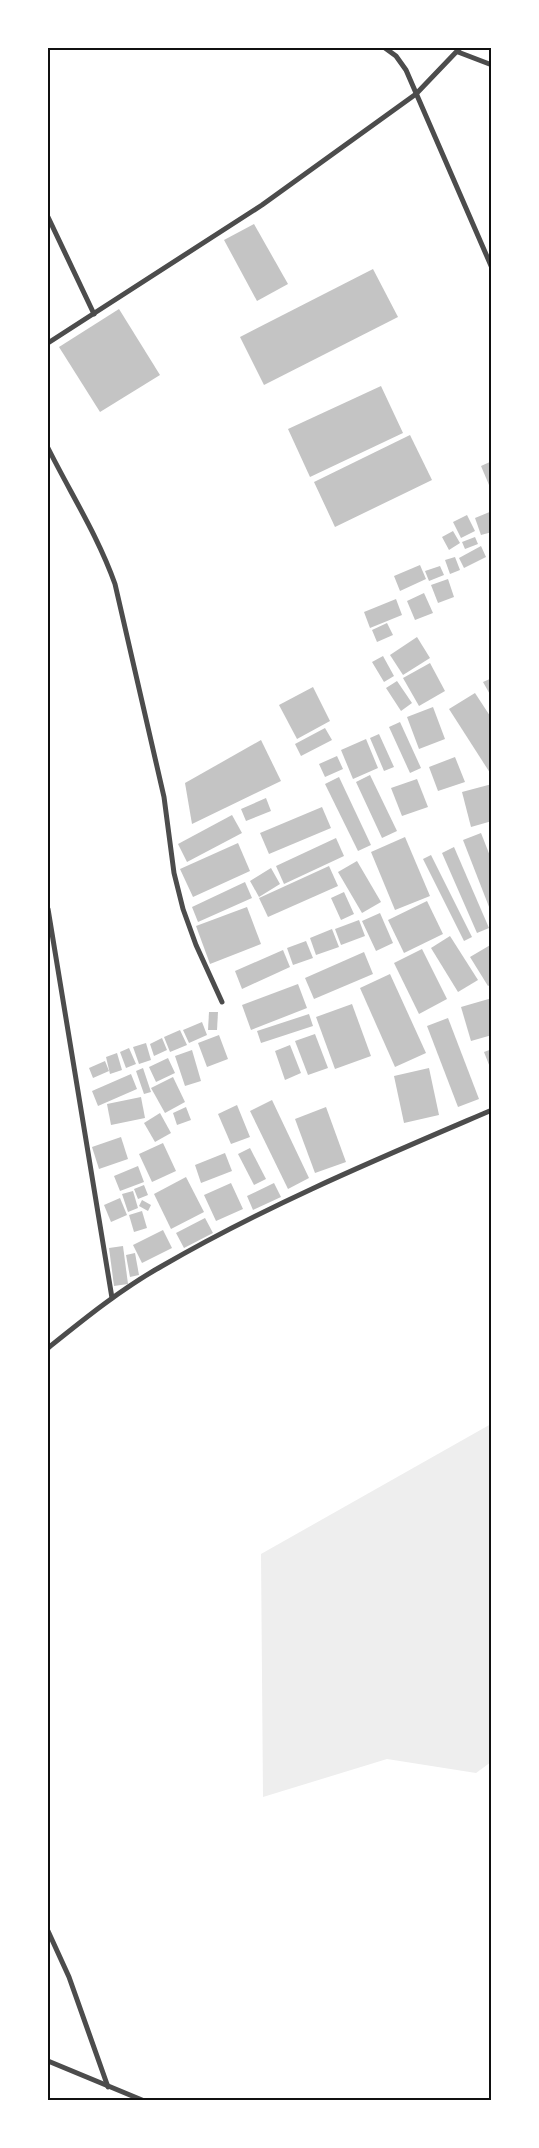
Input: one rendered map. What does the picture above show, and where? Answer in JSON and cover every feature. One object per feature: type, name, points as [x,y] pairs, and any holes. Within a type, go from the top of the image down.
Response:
[{"type":"street","points":[[385,48],[396,56],[406,70],[492,268]]},
{"type":"street","points":[[48,343],[262,205],[416,94],[459,50],[492,65]]},
{"type":"street","points":[[48,217],[94,314]]},
{"type":"street","points":[[48,448],[105,558],[115,584],[164,798],[178,891],[196,944],[222,1002]]},
{"type":"street","points":[[48,909],[112,1298]]},
{"type":"street","points":[[48,1348],[112,1298],[161,1266],[284,1201],[492,1110]]},
{"type":"street","points":[[48,1931],[69,1976],[108,2087]]},
{"type":"street","points":[[48,2061],[142,2100]]},
{"type":"shaded area","points":[[491,1424],[491,1762],[476,1773],[387,1759],[263,1797],[261,1554]]},
{"type":"building","points":[[254,224],[288,284],[257,301],[224,240]]},
{"type":"building","points":[[373,269],[398,317],[264,385],[240,337]]},
{"type":"building","points":[[119,309],[160,375],[100,412],[59,347]]},
{"type":"building","points":[[381,386],[403,433],[310,477],[288,429]]},
{"type":"building","points":[[410,435],[432,480],[335,527],[314,482]]},
{"type":"building","points":[[492,461],[492,484],[489,485],[481,466]]},
{"type":"building","points":[[492,511],[492,532],[481,535],[475,518]]},
{"type":"building","points":[[467,515],[475,531],[461,538],[453,522]]},
{"type":"building","points":[[453,531],[460,543],[449,550],[442,537]]},
{"type":"building","points":[[475,537],[478,544],[465,549],[462,542]]},
{"type":"building","points":[[481,546],[486,557],[464,568],[459,558]]},
{"type":"building","points":[[455,557],[460,570],[450,574],[445,560]]},
{"type":"building","points":[[420,565],[426,579],[400,591],[394,576]]},
{"type":"building","points":[[440,566],[444,575],[429,581],[425,571]]},
{"type":"building","points":[[448,579],[454,597],[438,603],[431,585]]},
{"type":"building","points":[[424,593],[433,613],[415,620],[407,601]]},
{"type":"building","points":[[396,599],[402,615],[370,628],[364,612]]},
{"type":"building","points":[[387,623],[393,635],[377,642],[372,630]]},
{"type":"building","points":[[417,637],[430,658],[403,675],[390,655]]},
{"type":"building","points":[[383,656],[394,676],[384,682],[372,662]]},
{"type":"building","points":[[430,663],[445,691],[419,706],[403,678]]},
{"type":"building","points":[[492,678],[492,698],[483,682]]},
{"type":"building","points":[[397,681],[412,703],[401,711],[386,688]]},
{"type":"building","points":[[313,687],[330,721],[297,739],[279,705]]},
{"type":"building","points":[[475,693],[492,719],[492,776],[449,709]]},
{"type":"building","points":[[433,707],[445,739],[419,749],[407,717]]},
{"type":"building","points":[[400,722],[421,768],[410,773],[389,727]]},
{"type":"building","points":[[325,728],[332,740],[301,756],[295,744]]},
{"type":"building","points":[[379,734],[394,767],[384,771],[370,738]]},
{"type":"building","points":[[366,739],[378,768],[353,779],[341,750]]},
{"type":"building","points":[[261,740],[281,781],[192,824],[185,783]]},
{"type":"building","points":[[337,756],[343,769],[325,777],[319,764]]},
{"type":"building","points":[[455,757],[465,782],[438,791],[429,767]]},
{"type":"building","points":[[370,775],[397,831],[382,838],[356,782]]},
{"type":"building","points":[[339,777],[371,845],[358,851],[325,784]]},
{"type":"building","points":[[417,779],[428,807],[402,816],[391,788]]},
{"type":"building","points":[[492,784],[492,821],[471,827],[462,792]]},
{"type":"building","points":[[266,798],[271,811],[246,821],[241,809]]},
{"type":"building","points":[[322,807],[331,828],[269,854],[260,833]]},
{"type":"building","points":[[232,815],[242,833],[187,862],[178,844]]},
{"type":"building","points":[[481,833],[492,861],[491,912],[463,840]]},
{"type":"building","points":[[405,837],[430,896],[395,910],[371,852]]},
{"type":"building","points":[[336,838],[344,856],[284,884],[276,866]]},
{"type":"building","points":[[238,843],[250,871],[193,897],[180,869]]},
{"type":"building","points":[[454,847],[489,928],[477,933],[442,853]]},
{"type":"building","points":[[431,855],[472,937],[464,941],[423,859]]},
{"type":"building","points":[[357,861],[381,902],[362,913],[338,872]]},
{"type":"building","points":[[329,866],[338,886],[268,917],[259,898]]},
{"type":"building","points":[[271,868],[280,884],[259,897],[250,881]]},
{"type":"building","points":[[245,882],[252,898],[198,922],[192,907]]},
{"type":"building","points":[[344,892],[354,914],[341,920],[331,898]]},
{"type":"building","points":[[427,901],[443,934],[404,953],[388,920]]},
{"type":"building","points":[[247,907],[261,944],[210,964],[196,926]]},
{"type":"building","points":[[380,913],[393,943],[376,951],[362,921]]},
{"type":"building","points":[[359,920],[365,936],[341,945],[335,929]]},
{"type":"building","points":[[332,929],[339,947],[316,955],[310,938]]},
{"type":"building","points":[[450,936],[478,980],[458,992],[431,948]]},
{"type":"building","points":[[306,941],[313,958],[293,965],[287,948]]},
{"type":"building","points":[[492,944],[492,984],[488,986],[470,957]]},
{"type":"building","points":[[422,949],[447,999],[419,1014],[394,963]]},
{"type":"building","points":[[283,950],[290,967],[242,989],[235,971]]},
{"type":"building","points":[[364,952],[373,974],[314,999],[305,978]]},
{"type":"building","points":[[390,974],[426,1053],[395,1067],[360,988]]},
{"type":"building","points":[[298,984],[307,1008],[251,1030],[242,1005]]},
{"type":"building","points":[[492,998],[492,1035],[471,1041],[461,1007]]},
{"type":"building","points":[[352,1004],[371,1056],[335,1069],[316,1017]]},
{"type":"building","points":[[209,1012],[218,1012],[217,1030],[208,1030]]},
{"type":"building","points":[[309,1014],[313,1026],[261,1043],[257,1031]]},
{"type":"building","points":[[448,1018],[479,1099],[458,1107],[427,1026]]},
{"type":"building","points":[[202,1022],[207,1035],[189,1043],[183,1030]]},
{"type":"building","points":[[180,1030],[187,1045],[170,1052],[164,1037]]},
{"type":"building","points":[[315,1034],[328,1068],[308,1075],[295,1041]]},
{"type":"building","points":[[219,1035],[228,1059],[207,1067],[198,1043]]},
{"type":"building","points":[[162,1038],[167,1050],[154,1056],[150,1044]]},
{"type":"building","points":[[146,1043],[151,1060],[139,1064],[133,1047]]},
{"type":"building","points":[[290,1045],[301,1073],[285,1080],[275,1051]]},
{"type":"building","points":[[129,1048],[136,1064],[126,1068],[120,1052]]},
{"type":"building","points":[[492,1049],[492,1070],[491,1070],[484,1052]]},
{"type":"building","points":[[192,1050],[201,1081],[185,1086],[175,1056]]},
{"type":"building","points":[[117,1053],[122,1070],[110,1074],[106,1057]]},
{"type":"building","points":[[168,1058],[175,1073],[156,1082],[149,1067]]},
{"type":"building","points":[[105,1061],[109,1071],[93,1078],[89,1068]]},
{"type":"building","points":[[143,1068],[151,1092],[144,1094],[136,1071]]},
{"type":"building","points":[[429,1068],[439,1115],[404,1123],[394,1076]]},
{"type":"building","points":[[131,1074],[137,1089],[98,1106],[92,1091]]},
{"type":"building","points":[[173,1077],[185,1102],[165,1113],[151,1088]]},
{"type":"building","points":[[141,1097],[145,1118],[111,1125],[107,1104]]},
{"type":"building","points":[[272,1100],[309,1178],[288,1189],[250,1111]]},
{"type":"building","points":[[237,1105],[250,1137],[231,1144],[218,1114]]},
{"type":"building","points":[[186,1107],[191,1120],[177,1125],[173,1113]]},
{"type":"building","points":[[326,1107],[346,1162],[315,1173],[295,1119]]},
{"type":"building","points":[[160,1113],[171,1133],[155,1142],[144,1123]]},
{"type":"building","points":[[121,1137],[128,1159],[99,1169],[92,1147]]},
{"type":"building","points":[[163,1143],[176,1171],[152,1182],[139,1154]]},
{"type":"building","points":[[250,1148],[266,1179],[254,1185],[238,1154]]},
{"type":"building","points":[[225,1153],[232,1171],[201,1183],[195,1165]]},
{"type":"building","points":[[138,1166],[144,1182],[120,1191],[114,1176]]},
{"type":"building","points":[[186,1177],[204,1212],[171,1229],[154,1194]]},
{"type":"building","points":[[231,1183],[243,1209],[216,1221],[204,1195]]},
{"type":"building","points":[[274,1183],[281,1197],[253,1210],[247,1196]]},
{"type":"building","points":[[144,1185],[148,1195],[138,1199],[134,1189]]},
{"type":"building","points":[[133,1191],[138,1208],[128,1212],[122,1194]]},
{"type":"building","points":[[120,1198],[127,1215],[111,1222],[104,1205]]},
{"type":"building","points":[[142,1200],[151,1205],[148,1211],[139,1206]]},
{"type":"building","points":[[142,1211],[147,1228],[134,1232],[129,1215]]},
{"type":"building","points":[[205,1218],[213,1233],[184,1248],[176,1233]]},
{"type":"building","points":[[163,1230],[172,1248],[142,1263],[133,1245]]},
{"type":"building","points":[[123,1246],[128,1284],[114,1286],[109,1248]]},
{"type":"building","points":[[135,1253],[139,1275],[130,1277],[126,1255]]}]
